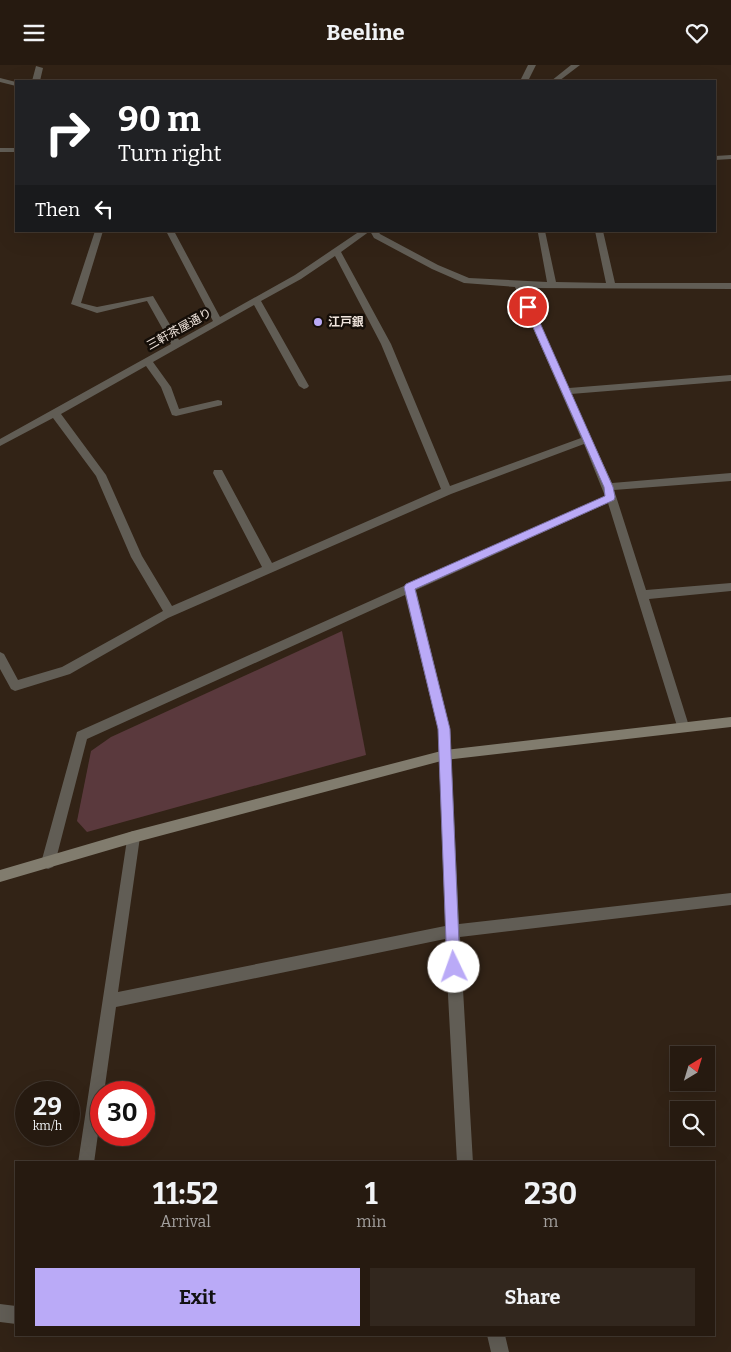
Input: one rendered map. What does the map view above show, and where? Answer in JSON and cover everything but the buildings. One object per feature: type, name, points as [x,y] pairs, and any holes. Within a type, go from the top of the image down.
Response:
[{"type":"street","points":[[524,80],[532,65]]},
{"type":"street","points":[[556,80],[576,65]]},
{"type":"street","points":[[36,80],[39,68]]},
{"type":"street","points":[[0,80],[15,84]]},
{"type":"street","points":[[0,150],[15,150]]},
{"type":"street","points":[[716,158],[731,157]]},
{"type":"street","points":[[99,232],[76,304],[97,310],[150,298],[177,345]]},
{"type":"street","points":[[171,232],[218,322]]},
{"type":"street","name":"三軒茶屋通り","points":[[0,443],[218,322],[337,252],[365,232]]},
{"type":"street","points":[[375,232],[377,236],[427,263],[467,281],[518,285],[731,286]]},
{"type":"street","points":[[599,232],[610,285]]},
{"type":"street","points":[[542,233],[552,285]]},
{"type":"street","points":[[337,252],[386,344],[447,491]]},
{"type":"street","points":[[518,285],[609,492],[683,726]]},
{"type":"street","points":[[256,300],[304,386]]},
{"type":"street","points":[[148,361],[166,387],[176,413],[218,403]]},
{"type":"street","points":[[565,391],[731,378]]},
{"type":"street","points":[[55,413],[102,475],[137,557],[170,613]]},
{"type":"street","points":[[0,657],[15,686],[66,671],[170,613],[447,491],[587,439]]},
{"type":"street","points":[[218,473],[269,569]]},
{"type":"street","points":[[48,863],[81,735],[409,587],[609,492],[731,477]]},
{"type":"street","points":[[409,587],[444,729],[452,931],[465,1161]]},
{"type":"street","points":[[642,595],[731,587]]},
{"type":"street","points":[[0,876],[133,837],[445,755],[683,726],[731,722]]},
{"type":"street","points":[[86,1161],[133,837]]},
{"type":"street","points":[[110,1001],[452,931],[731,899]]},
{"type":"street","points":[[0,1313],[15,1315]]},
{"type":"street","points":[[496,1336],[500,1352]]},
{"type":"shaded area","points":[[342,631],[366,755],[87,832],[77,821],[91,751],[111,737]]},
{"type":"place","name":"江戸銀","points":[[318,322]]},
{"type":"route","points":[[454,967],[444,729],[409,587],[610,497],[608,487],[528,307]]}]
